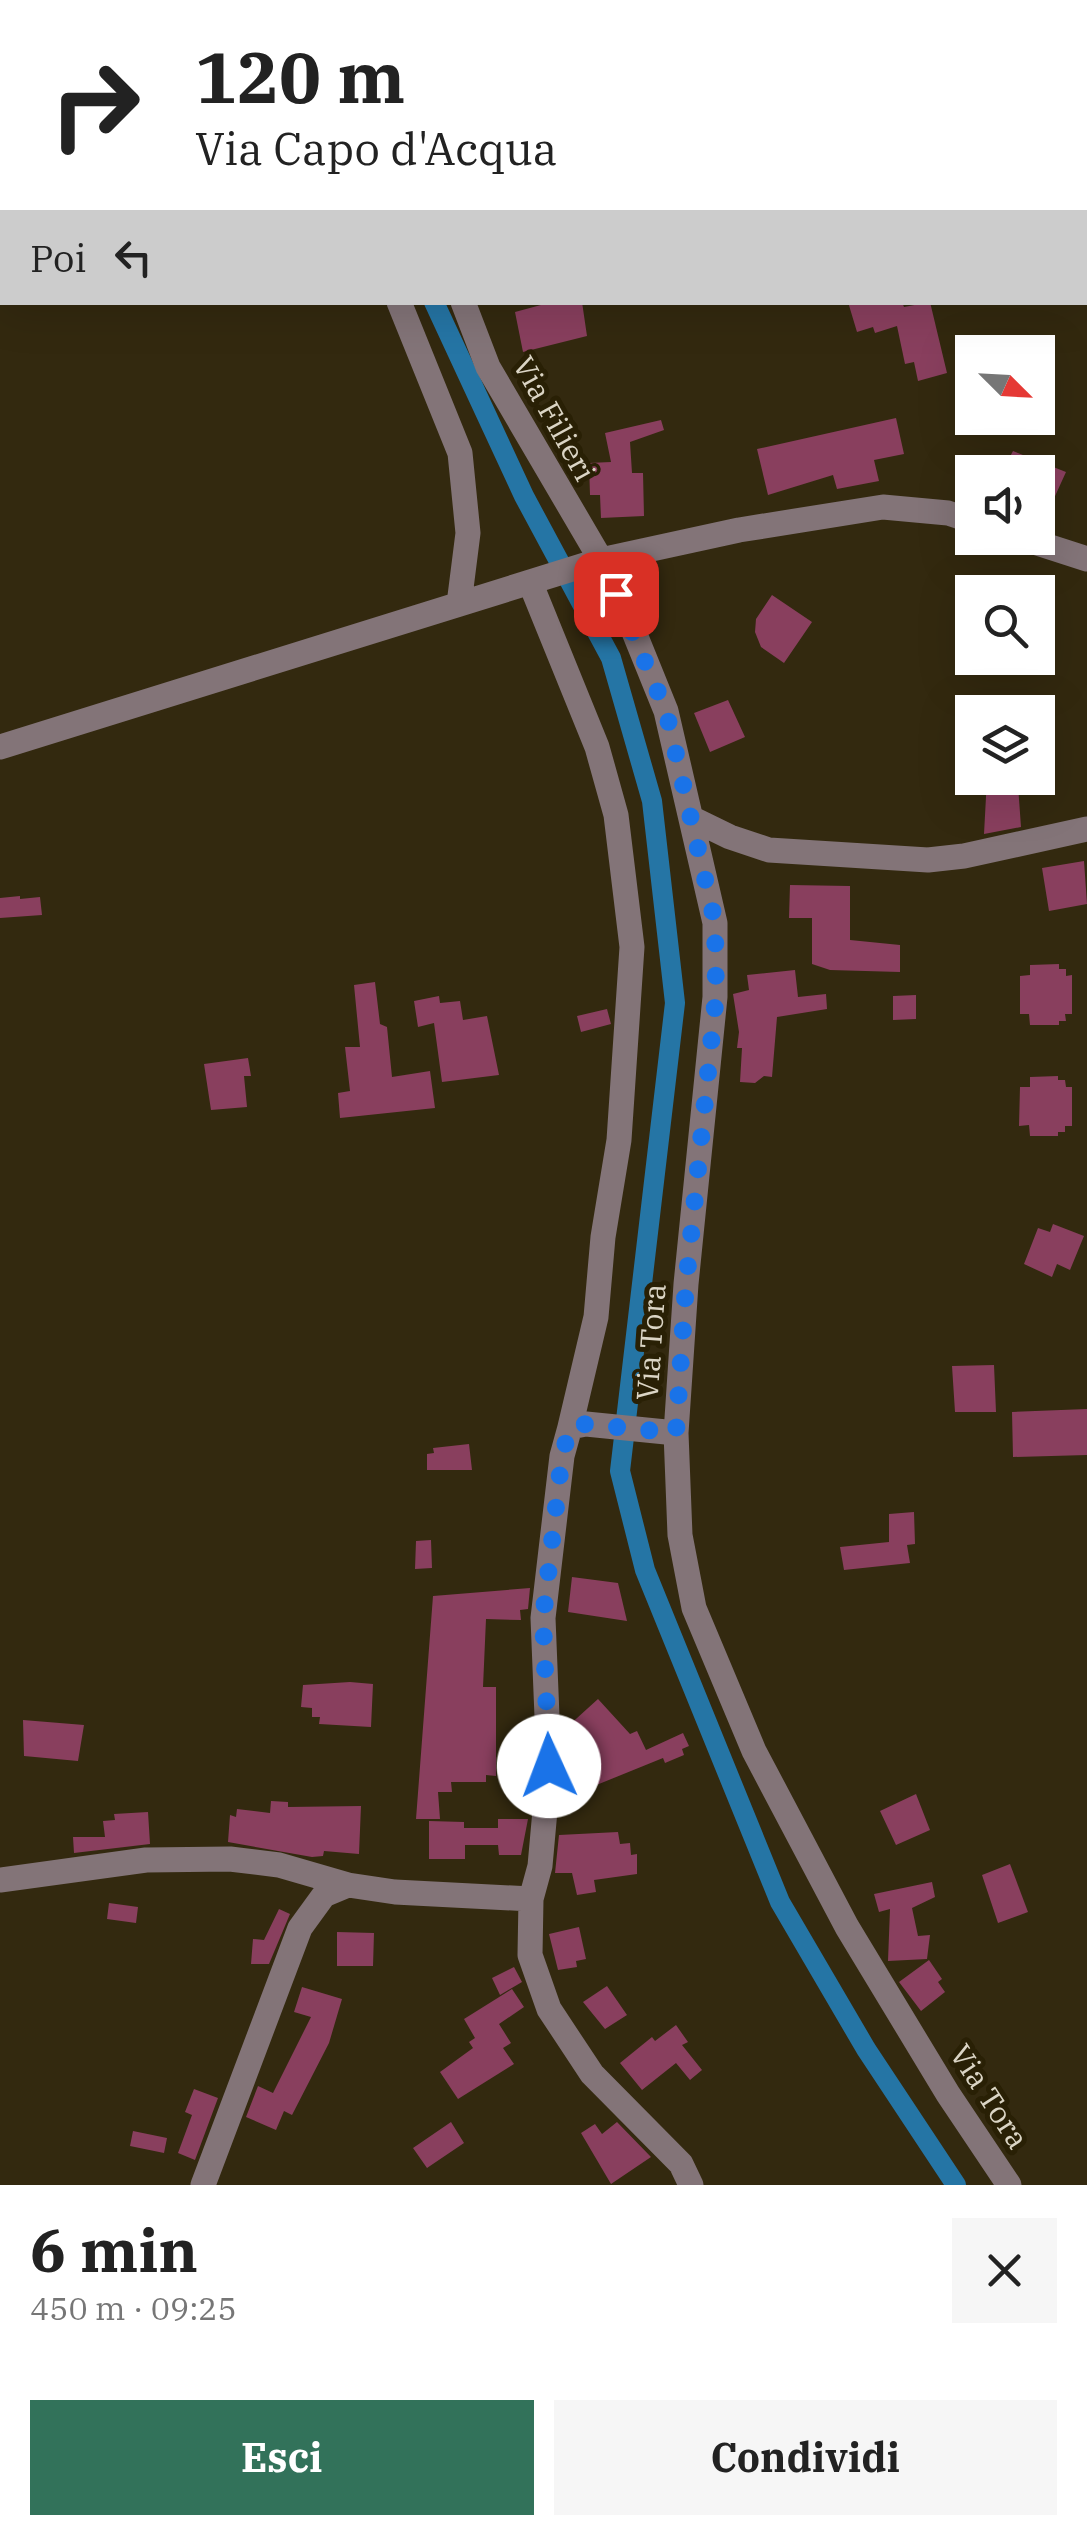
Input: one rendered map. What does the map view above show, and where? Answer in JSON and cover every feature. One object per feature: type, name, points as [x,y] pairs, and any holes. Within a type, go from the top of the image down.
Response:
[{"type":"street","points":[[400,305],[460,453],[468,534],[459,604]]},
{"type":"street","name":"Via Filieri","points":[[464,305],[488,366],[592,563]]},
{"type":"street","points":[[0,747],[592,563],[739,530],[882,507],[955,515]]},
{"type":"street","points":[[1055,549],[1087,559]]},
{"type":"street","name":"Via Tora","points":[[592,563],[666,711],[715,922],[716,996],[671,1433],[680,1536],[694,1608],[754,1751],[847,1927],[948,2094],[1009,2185]]},
{"type":"street","points":[[536,580],[597,747],[616,815],[632,931],[619,1140],[603,1237],[593,1341],[578,1426],[562,1456],[543,1618],[549,1766],[540,1866],[531,1899],[530,1955],[549,2009],[592,2074],[682,2164],[690,2185]]},
{"type":"street","points":[[693,819],[769,850],[928,860],[1087,829]]},
{"type":"street","points":[[578,1426],[671,1433]]},
{"type":"street","points":[[0,1880],[146,1860],[230,1859],[279,1865],[348,1886],[531,1899]]},
{"type":"street","points":[[202,2185],[300,1928],[324,1895],[348,1886]]},
{"type":"building","points":[[541,305],[582,305],[587,336],[523,352],[515,312]]},
{"type":"building","points":[[849,305],[931,305],[947,373],[918,381],[914,362],[905,364],[897,326],[875,333],[873,327],[857,332]]},
{"type":"building","points":[[896,418],[904,454],[874,460],[879,481],[837,489],[833,475],[768,495],[757,449]]},
{"type":"building","points":[[661,420],[664,430],[630,442],[632,473],[643,473],[644,516],[601,518],[600,495],[590,495],[589,463],[611,462],[605,433]]},
{"type":"building","points":[[1055,468],[1066,472],[1055,496]]},
{"type":"building","points":[[772,595],[812,622],[784,663],[761,647],[755,632],[756,619]]},
{"type":"building","points":[[728,700],[745,737],[710,752],[694,713]]},
{"type":"building","points":[[986,795],[1019,795],[1021,827],[984,834]]},
{"type":"building","points":[[1084,861],[1087,904],[1049,911],[1042,868]]},
{"type":"building","points":[[790,885],[850,886],[850,940],[900,945],[900,972],[830,970],[812,964],[812,918],[789,918]]},
{"type":"building","points":[[40,897],[42,915],[0,918],[0,898]]},
{"type":"building","points":[[1059,964],[1059,969],[1066,969],[1066,976],[1072,975],[1072,1014],[1065,1014],[1066,1021],[1059,1021],[1059,1025],[1030,1025],[1029,1014],[1020,1014],[1020,976],[1030,975],[1030,965]]},
{"type":"building","points":[[795,970],[798,997],[826,994],[827,1009],[777,1017],[772,1077],[764,1076],[755,1083],[740,1082],[742,1048],[737,1048],[739,1032],[733,994],[749,990],[747,975]]},
{"type":"building","points":[[375,982],[380,1024],[387,1027],[392,1077],[430,1071],[435,1108],[340,1118],[338,1093],[350,1091],[345,1047],[360,1047],[354,985]]},
{"type":"building","points":[[916,995],[916,1019],[893,1020],[893,996]]},
{"type":"building","points":[[439,996],[440,1003],[460,1001],[463,1020],[487,1016],[499,1075],[442,1082],[434,1023],[418,1027],[414,1001]]},
{"type":"building","points":[[607,1009],[611,1024],[581,1032],[577,1016]]},
{"type":"building","points":[[248,1058],[251,1076],[244,1076],[247,1107],[211,1110],[204,1064]]},
{"type":"building","points":[[1058,1076],[1058,1080],[1065,1080],[1066,1087],[1072,1087],[1072,1126],[1065,1126],[1065,1132],[1058,1132],[1058,1136],[1030,1136],[1029,1125],[1019,1126],[1020,1087],[1030,1087],[1030,1077]]},
{"type":"building","points":[[1053,1224],[1084,1236],[1070,1270],[1057,1264],[1052,1277],[1024,1264],[1038,1228],[1050,1232]]},
{"type":"building","points":[[994,1365],[996,1412],[955,1412],[952,1366]]},
{"type":"building","points":[[1087,1409],[1087,1455],[1013,1457],[1012,1412]]},
{"type":"building","points":[[469,1444],[472,1470],[427,1470],[427,1454],[434,1453],[433,1448]]},
{"type":"building","points":[[914,1512],[915,1544],[907,1545],[910,1563],[844,1570],[840,1547],[889,1542],[889,1514]]},
{"type":"building","points":[[431,1540],[432,1568],[415,1569],[416,1541]]},
{"type":"building","points":[[572,1577],[618,1583],[627,1621],[568,1612]]},
{"type":"building","points":[[530,1588],[528,1609],[520,1610],[521,1620],[486,1619],[483,1687],[496,1687],[496,1776],[486,1775],[486,1782],[451,1782],[452,1792],[438,1792],[440,1819],[416,1819],[433,1596]]},
{"type":"building","points":[[373,1684],[371,1727],[319,1724],[320,1717],[312,1717],[312,1708],[301,1707],[303,1685]]},
{"type":"building","points":[[598,1699],[630,1734],[637,1731],[646,1750],[683,1733],[689,1746],[682,1749],[684,1755],[665,1763],[663,1758],[594,1786],[578,1751],[569,1742],[574,1736],[566,1728]]},
{"type":"building","points":[[23,1720],[84,1725],[78,1761],[24,1756]]},
{"type":"building","points":[[916,1794],[930,1830],[896,1845],[880,1811]]},
{"type":"building","points":[[271,1801],[288,1802],[288,1807],[361,1806],[359,1854],[324,1851],[323,1856],[312,1857],[228,1842],[230,1815],[236,1817],[237,1809],[270,1813]]},
{"type":"building","points":[[148,1812],[150,1844],[74,1853],[73,1837],[105,1837],[103,1821],[115,1820],[114,1814]]},
{"type":"building","points":[[498,1819],[528,1819],[521,1855],[499,1855],[498,1845],[465,1845],[465,1859],[429,1859],[429,1821],[464,1822],[464,1828],[498,1828]]},
{"type":"building","points":[[618,1832],[620,1844],[630,1843],[631,1855],[637,1854],[637,1874],[594,1880],[596,1892],[577,1895],[572,1873],[555,1873],[559,1835]]},
{"type":"building","points":[[1010,1864],[1028,1912],[998,1923],[982,1875]]},
{"type":"building","points":[[932,1882],[935,1897],[912,1908],[918,1936],[930,1935],[927,1959],[888,1961],[890,1909],[879,1912],[874,1894]]},
{"type":"building","points":[[109,1903],[138,1907],[136,1923],[107,1919]]},
{"type":"building","points":[[279,1909],[290,1914],[269,1964],[251,1964],[253,1939],[264,1940]]},
{"type":"building","points":[[579,1927],[586,1959],[576,1961],[577,1967],[558,1970],[549,1934]]},
{"type":"building","points":[[337,1932],[374,1933],[373,1966],[337,1966]]},
{"type":"building","points":[[929,1960],[942,1979],[938,1982],[945,1992],[921,2011],[899,1982]]},
{"type":"building","points":[[514,1967],[522,1982],[500,1995],[492,1978]]},
{"type":"building","points":[[607,1986],[627,2015],[605,2029],[583,2002]]},
{"type":"building","points":[[302,1987],[342,1999],[329,2043],[292,2115],[284,2111],[276,2130],[246,2117],[258,2086],[273,2093],[311,2017],[294,2012]]},
{"type":"building","points":[[512,1989],[524,2007],[499,2024],[511,2043],[503,2048],[514,2064],[458,2099],[440,2072],[473,2048],[469,2042],[475,2038],[464,2019]]},
{"type":"building","points":[[676,2025],[688,2042],[682,2045],[702,2070],[690,2080],[676,2063],[642,2090],[620,2063],[652,2037],[655,2041]]},
{"type":"building","points":[[194,2089],[218,2098],[195,2160],[178,2153],[192,2115],[185,2112]]},
{"type":"building","points":[[451,2122],[464,2143],[427,2168],[413,2148]]},
{"type":"building","points":[[617,2122],[651,2157],[611,2184],[581,2133],[595,2124],[602,2134]]},
{"type":"building","points":[[133,2131],[167,2138],[164,2153],[130,2146]]},
{"type":"waterway","points":[[435,305],[524,496],[611,658],[652,801],[675,1003],[620,1471],[645,1570],[780,1902],[866,2049],[956,2185]]},
{"type":"route","points":[[549,1766],[543,1618],[562,1456],[570,1427],[586,1424],[676,1433],[686,1284],[716,996],[715,922],[666,711],[616,594]]}]
